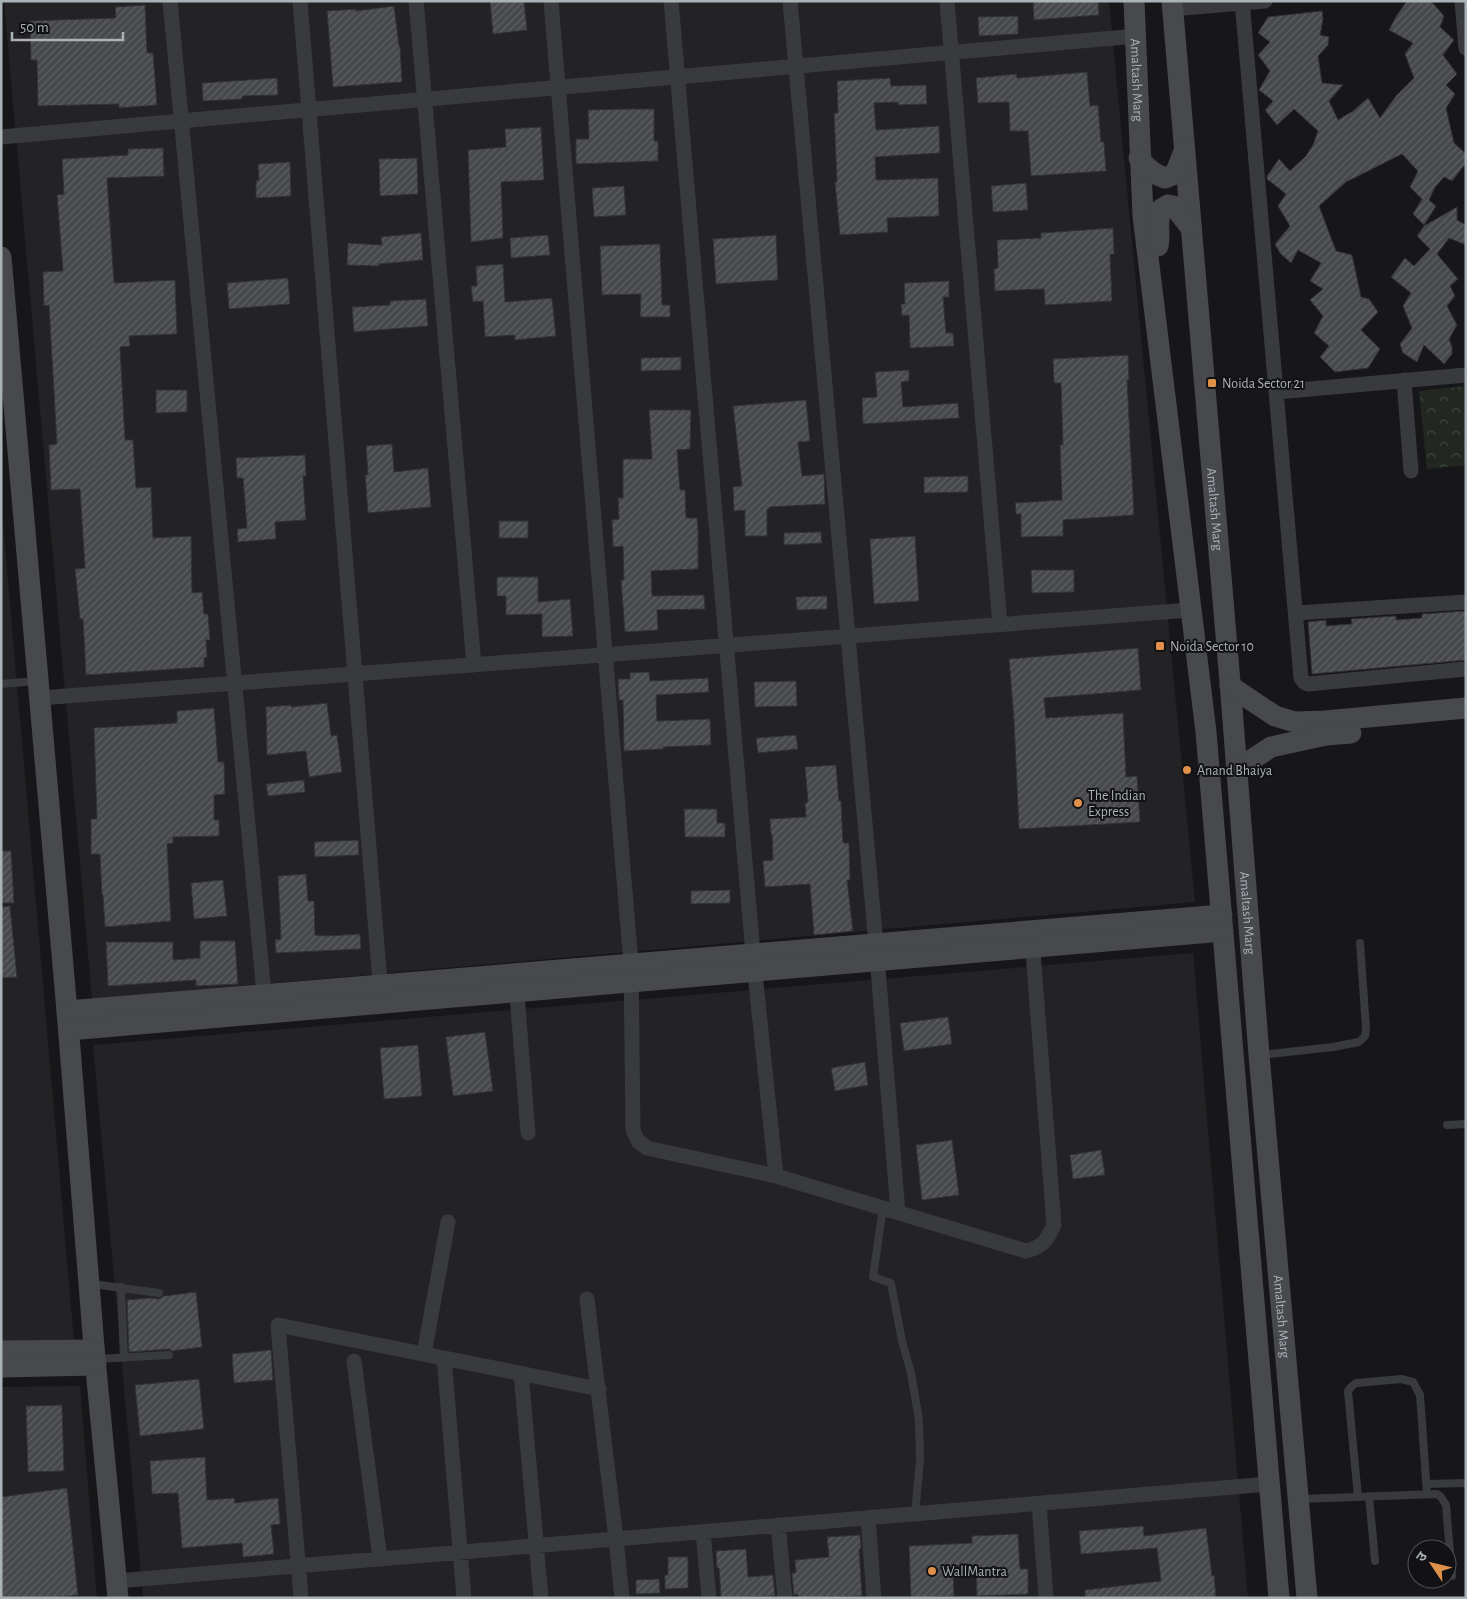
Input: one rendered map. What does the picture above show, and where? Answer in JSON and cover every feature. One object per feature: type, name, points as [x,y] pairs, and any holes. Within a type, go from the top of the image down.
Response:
[{"type":"main road","name":"Amaltash Marg","points":[[1134,1],[1139,158],[1143,216],[1206,732],[1279,1598]]},
{"type":"main road","name":"Amaltash Marg","points":[[1172,5],[1191,228],[1212,397],[1236,770],[1307,1598]]},
{"type":"main road","name":"Amaltash Marg","points":[[1139,158],[1147,168],[1165,178],[1176,174],[1184,151]]},
{"type":"main road","points":[[1148,261],[1158,246],[1157,220],[1161,209],[1168,205],[1174,206],[1191,228]]},
{"type":"main road","points":[[2,269],[68,1021],[95,1358],[117,1589]]},
{"type":"main road","points":[[1230,686],[1266,711],[1279,718],[1295,722],[1421,719],[1466,722]]},
{"type":"main road","points":[[1236,770],[1271,747],[1279,744],[1421,719],[1466,708]]},
{"type":"main road","points":[[1279,718],[1288,729],[1286,736],[1279,744]]},
{"type":"main road","points":[[68,1021],[1222,923]]},
{"type":"main road","points":[[1,1351],[95,1358]]},
{"type":"main road","points":[[1,1367],[95,1358]]},
{"type":"street","points":[[170,1],[265,1004]]},
{"type":"street","points":[[300,1],[381,994]]},
{"type":"street","points":[[416,1],[474,664]]},
{"type":"street","points":[[551,1],[632,973],[633,1130],[638,1141],[647,1148],[776,1176],[1026,1250],[1038,1248],[1048,1237],[1054,1225],[1032,939]]},
{"type":"street","points":[[671,1],[754,962],[776,1176]]},
{"type":"street","points":[[790,1],[877,952],[898,1212]]},
{"type":"street","points":[[947,1],[1000,624]]},
{"type":"street","points":[[1172,5],[1265,1]]},
{"type":"street","points":[[1462,1],[1466,48]]},
{"type":"street","points":[[1242,2],[1301,678],[1308,684],[1466,669]]},
{"type":"street","points":[[1,137],[1136,36]]},
{"type":"street","points":[[1277,392],[1466,375]]},
{"type":"street","points":[[1404,380],[1411,471]]},
{"type":"street","points":[[1296,613],[1466,602]]},
{"type":"street","points":[[39,689],[235,683],[1190,610]]},
{"type":"street","points":[[516,983],[528,1133]]},
{"type":"street","points":[[424,1354],[448,1222]]},
{"type":"street","points":[[587,1299],[622,1598]]},
{"type":"street","points":[[300,1598],[278,1325],[599,1389]]},
{"type":"street","points":[[444,1358],[464,1598]]},
{"type":"street","points":[[354,1361],[380,1559]]},
{"type":"street","points":[[520,1373],[541,1598]]},
{"type":"street","points":[[117,1589],[298,1566],[1269,1484]]},
{"type":"street","points":[[1039,1503],[1046,1598]]},
{"type":"street","points":[[868,1518],[874,1598]]},
{"type":"street","points":[[778,1525],[784,1598]]},
{"type":"street","points":[[704,1532],[709,1598]]},
{"type":"lane","points":[[1,684],[39,689]]},
{"type":"lane","points":[[1259,1055],[1359,1042],[1365,1036],[1360,943]]},
{"type":"lane","points":[[1447,1125],[1466,1124]]},
{"type":"lane","points":[[883,1207],[873,1277],[891,1283],[902,1341],[911,1373],[919,1420],[920,1460],[915,1514]]},
{"type":"lane","points":[[89,1284],[159,1293]]},
{"type":"lane","points":[[121,1287],[124,1358]]},
{"type":"lane","points":[[95,1358],[169,1355]]},
{"type":"lane","points":[[1358,1497],[1348,1398],[1350,1387],[1356,1383],[1401,1378],[1413,1382],[1420,1394],[1427,1494]]},
{"type":"lane","points":[[1426,1484],[1466,1483]]},
{"type":"lane","points":[[1299,1499],[1437,1494],[1446,1505],[1449,1539]]},
{"type":"lane","points":[[1369,1496],[1375,1561]]},
{"type":"shaded area","points":[[4,1],[1109,1],[1195,902],[92,999]]},
{"type":"shaded area","points":[[1,500],[74,1341],[1,1343]]},
{"type":"shaded area","points":[[1193,953],[1248,1598],[143,1598],[93,1045]]},
{"type":"shaded area","points":[[80,1386],[97,1598],[1,1598],[1,1387]]},
{"type":"green space","points":[[1466,386],[1466,465],[1427,469],[1419,391]]},
{"type":"building","points":[[490,1],[524,1],[527,30],[493,34]]},
{"type":"building","points":[[1033,1],[1098,1],[1099,15],[1034,20]]},
{"type":"building","points":[[1407,1],[1431,1],[1444,16],[1440,27],[1454,40],[1443,55],[1457,74],[1446,85],[1455,94],[1446,108],[1454,143],[1466,154],[1466,163],[1452,181],[1444,177],[1435,187],[1429,200],[1436,206],[1424,225],[1413,214],[1422,199],[1410,187],[1418,171],[1402,154],[1346,182],[1319,206],[1336,251],[1352,255],[1361,297],[1369,299],[1378,312],[1361,330],[1380,349],[1368,368],[1335,372],[1320,357],[1329,346],[1314,333],[1323,316],[1310,300],[1323,289],[1310,281],[1321,263],[1298,250],[1291,263],[1280,253],[1275,244],[1290,226],[1278,206],[1286,194],[1267,179],[1267,176],[1279,159],[1290,171],[1306,156],[1313,145],[1318,131],[1294,109],[1277,125],[1265,110],[1273,101],[1259,90],[1270,71],[1258,55],[1270,42],[1258,33],[1268,17],[1322,11],[1323,19],[1320,35],[1329,37],[1328,45],[1318,56],[1322,83],[1343,85],[1329,101],[1338,120],[1353,111],[1368,98],[1380,118],[1396,96],[1414,78],[1405,54],[1413,43],[1389,30]]},
{"type":"building","points":[[145,5],[147,53],[153,53],[157,105],[119,108],[119,104],[38,106],[37,60],[31,60],[30,21],[116,18],[115,7]]},
{"type":"building","points":[[394,6],[400,46],[402,82],[333,87],[327,11],[356,9],[356,11]]},
{"type":"building","points":[[1018,16],[1018,34],[979,36],[978,17]]},
{"type":"building","points":[[1087,72],[1090,106],[1098,105],[1101,142],[1104,142],[1106,171],[1031,176],[1028,131],[1010,131],[1009,102],[978,103],[976,78],[1016,74],[1017,78]]},
{"type":"building","points":[[277,78],[278,95],[242,96],[242,99],[203,101],[202,83]]},
{"type":"building","points":[[890,78],[891,86],[926,85],[927,104],[898,105],[898,102],[874,103],[876,130],[939,126],[940,153],[875,157],[876,180],[938,178],[939,216],[887,218],[888,232],[840,235],[835,182],[837,182],[834,113],[838,113],[837,81]]},
{"type":"building","points":[[654,109],[654,141],[658,141],[658,161],[576,164],[576,139],[589,139],[588,110]]},
{"type":"building","points":[[541,127],[544,180],[501,182],[503,238],[471,242],[468,150],[506,147],[505,129]]},
{"type":"building","points":[[163,148],[164,176],[107,178],[114,283],[175,280],[177,334],[129,336],[130,346],[120,347],[125,440],[133,440],[136,488],[151,487],[153,538],[191,536],[192,593],[202,592],[204,614],[208,614],[210,640],[206,640],[207,657],[204,658],[204,667],[86,675],[83,619],[80,619],[75,569],[85,568],[80,489],[51,490],[49,445],[57,444],[49,305],[44,306],[43,272],[63,271],[57,195],[64,194],[62,159],[128,155],[128,149]]},
{"type":"building","points":[[417,158],[418,194],[380,196],[379,159]]},
{"type":"building","points":[[290,162],[291,196],[256,198],[256,181],[259,180],[258,164]]},
{"type":"building","points":[[1026,183],[1028,210],[993,212],[991,186]]},
{"type":"building","points":[[624,186],[626,215],[594,217],[592,188]]},
{"type":"building","points":[[1457,207],[1457,220],[1466,225],[1466,245],[1449,238],[1437,254],[1458,279],[1450,286],[1455,296],[1447,306],[1457,325],[1449,339],[1452,354],[1444,364],[1424,345],[1417,362],[1403,353],[1400,344],[1412,328],[1403,306],[1411,293],[1391,277],[1405,258],[1414,266],[1430,249],[1417,236],[1424,226]]},
{"type":"building","points":[[1113,228],[1114,254],[1110,254],[1112,301],[1045,305],[1044,289],[995,291],[994,269],[998,268],[997,240],[1041,238],[1041,233]]},
{"type":"building","points":[[421,233],[423,260],[379,264],[379,266],[347,265],[348,243],[382,245],[381,237]]},
{"type":"building","points":[[548,235],[550,255],[511,258],[510,238]]},
{"type":"building","points":[[776,235],[778,280],[716,284],[713,239]]},
{"type":"building","points":[[660,244],[662,305],[670,305],[670,317],[640,317],[641,294],[602,295],[600,246]]},
{"type":"building","points":[[503,264],[505,302],[552,298],[556,336],[515,340],[515,335],[485,337],[483,301],[473,302],[471,286],[477,286],[476,266]]},
{"type":"building","points":[[288,278],[290,304],[229,309],[227,283]]},
{"type":"building","points":[[949,281],[949,297],[943,297],[946,333],[953,333],[954,346],[910,348],[909,315],[902,316],[901,304],[905,304],[904,283]]},
{"type":"building","points":[[426,299],[428,326],[354,332],[352,307],[390,305],[390,301]]},
{"type":"building","points":[[1128,355],[1129,380],[1127,380],[1134,515],[1063,520],[1063,536],[1021,537],[1021,514],[1016,514],[1015,503],[1062,500],[1060,445],[1063,445],[1061,383],[1054,383],[1053,359]]},
{"type":"building","points":[[681,357],[681,370],[641,371],[641,358]]},
{"type":"building","points":[[909,370],[909,381],[901,382],[903,407],[958,403],[959,418],[863,424],[862,398],[877,397],[875,372]]},
{"type":"building","points":[[156,390],[187,390],[187,412],[156,413]]},
{"type":"building","points":[[806,400],[810,441],[798,442],[802,476],[824,474],[825,504],[769,507],[767,509],[767,536],[745,536],[745,510],[734,511],[733,487],[742,486],[733,406]]},
{"type":"building","points":[[649,410],[691,410],[690,449],[677,450],[680,490],[685,490],[686,518],[697,518],[698,530],[698,569],[651,571],[652,596],[704,595],[705,609],[657,610],[658,630],[625,632],[621,580],[624,580],[623,546],[613,547],[612,520],[619,519],[618,498],[623,498],[623,459],[652,459]]},
{"type":"building","points":[[392,444],[394,472],[428,468],[431,507],[368,513],[365,475],[368,474],[366,446]]},
{"type":"building","points":[[305,455],[306,476],[303,476],[306,520],[275,522],[276,539],[238,542],[237,529],[247,528],[243,478],[237,478],[236,458]]},
{"type":"building","points":[[968,476],[968,492],[924,493],[924,477]]},
{"type":"building","points":[[499,521],[528,521],[528,538],[499,538]]},
{"type":"building","points":[[821,532],[822,543],[784,545],[784,533]]},
{"type":"building","points":[[915,536],[919,601],[874,604],[870,539]]},
{"type":"building","points":[[1031,570],[1074,570],[1074,592],[1032,593]]},
{"type":"building","points":[[497,577],[538,577],[538,602],[570,599],[573,636],[542,637],[542,614],[506,615],[506,596],[497,596]]},
{"type":"building","points":[[827,596],[827,609],[797,610],[796,597]]},
{"type":"building","points":[[1466,611],[1466,660],[1312,674],[1308,622],[1326,620],[1326,626],[1352,624],[1351,619],[1396,616],[1396,620],[1422,618],[1422,614]]},
{"type":"building","points":[[1138,648],[1141,690],[1044,698],[1046,718],[1123,713],[1126,777],[1137,776],[1140,822],[1019,829],[1009,659]]},
{"type":"building","points":[[649,672],[650,681],[708,678],[709,692],[656,695],[657,721],[710,719],[711,745],[624,751],[623,700],[619,700],[618,679],[630,679],[630,673]]},
{"type":"building","points":[[796,681],[797,706],[755,707],[754,682]]},
{"type":"building","points":[[327,703],[331,736],[337,735],[342,772],[309,777],[306,751],[267,755],[266,707],[291,705],[291,707]]},
{"type":"building","points":[[214,708],[218,762],[224,762],[225,794],[214,795],[214,820],[219,820],[219,836],[173,837],[173,843],[167,844],[171,921],[105,927],[100,854],[91,854],[91,819],[97,819],[94,728],[177,723],[177,711]]},
{"type":"building","points":[[796,735],[798,749],[758,753],[756,738]]},
{"type":"building","points":[[836,765],[839,801],[841,801],[843,843],[849,843],[850,880],[847,880],[853,931],[814,935],[810,884],[765,887],[763,861],[773,860],[770,819],[806,817],[805,803],[808,802],[805,767]]},
{"type":"building","points":[[304,780],[305,792],[268,796],[266,784]]},
{"type":"building","points":[[684,809],[717,809],[717,823],[725,823],[725,837],[685,837]]},
{"type":"building","points":[[358,840],[359,855],[315,857],[314,842]]},
{"type":"building","points":[[1,851],[11,851],[14,903],[1,903]]},
{"type":"building","points":[[306,874],[308,901],[314,901],[315,935],[360,934],[361,949],[276,953],[275,940],[281,939],[278,876]]},
{"type":"building","points":[[223,880],[227,916],[194,919],[191,883]]},
{"type":"building","points":[[730,890],[730,903],[691,904],[691,891]]},
{"type":"building","points":[[10,906],[17,977],[1,978],[1,907]]},
{"type":"building","points":[[200,941],[235,941],[238,984],[196,986],[196,980],[108,986],[106,942],[173,942],[173,960],[200,958]]},
{"type":"building","points":[[948,1017],[952,1044],[904,1051],[900,1023]]},
{"type":"building","points":[[485,1032],[493,1091],[453,1096],[446,1037]]},
{"type":"building","points":[[418,1045],[422,1096],[384,1099],[380,1048]]},
{"type":"building","points":[[865,1062],[868,1085],[835,1091],[831,1068]]},
{"type":"building","points":[[952,1140],[959,1195],[922,1200],[916,1145]]},
{"type":"building","points":[[1101,1150],[1105,1175],[1073,1179],[1070,1155]]},
{"type":"building","points":[[196,1292],[202,1347],[172,1351],[169,1349],[129,1352],[127,1300],[159,1299],[164,1296]]},
{"type":"building","points":[[271,1350],[273,1380],[234,1383],[232,1354]]},
{"type":"building","points":[[199,1379],[204,1429],[140,1436],[135,1385]]},
{"type":"building","points":[[62,1405],[64,1471],[28,1472],[26,1406]]},
{"type":"building","points":[[205,1457],[207,1500],[234,1498],[235,1503],[278,1498],[280,1524],[271,1525],[274,1554],[243,1557],[242,1543],[182,1548],[178,1493],[152,1494],[150,1461]]},
{"type":"building","points":[[67,1488],[78,1595],[53,1598],[1,1598],[1,1497]]},
{"type":"building","points":[[1143,1526],[1144,1536],[1206,1528],[1216,1598],[1085,1598],[1085,1590],[1161,1581],[1157,1548],[1081,1554],[1079,1531]]},
{"type":"building","points":[[1018,1534],[1020,1569],[1028,1569],[1028,1594],[977,1596],[976,1565],[953,1566],[954,1596],[911,1598],[909,1546],[972,1543],[972,1536]]},
{"type":"building","points":[[860,1535],[862,1596],[798,1598],[798,1594],[794,1595],[792,1573],[796,1573],[795,1560],[829,1557],[827,1537]]},
{"type":"building","points":[[746,1549],[748,1577],[773,1575],[775,1596],[721,1598],[716,1551]]},
{"type":"building","points":[[668,1557],[688,1557],[688,1588],[665,1589],[665,1575],[668,1575]]},
{"type":"building","points":[[659,1579],[660,1593],[636,1594],[636,1580]]},
{"type":"place","name":"Noida Sector 21","points":[[1212,383]]},
{"type":"place","name":"Noida Sector 10","points":[[1160,646]]},
{"type":"place","name":"Anand Bhaiya","points":[[1187,770]]},
{"type":"place","name":"The Indian Express","points":[[1078,803]]},
{"type":"place","name":"WallMantra","points":[[932,1571]]}]
